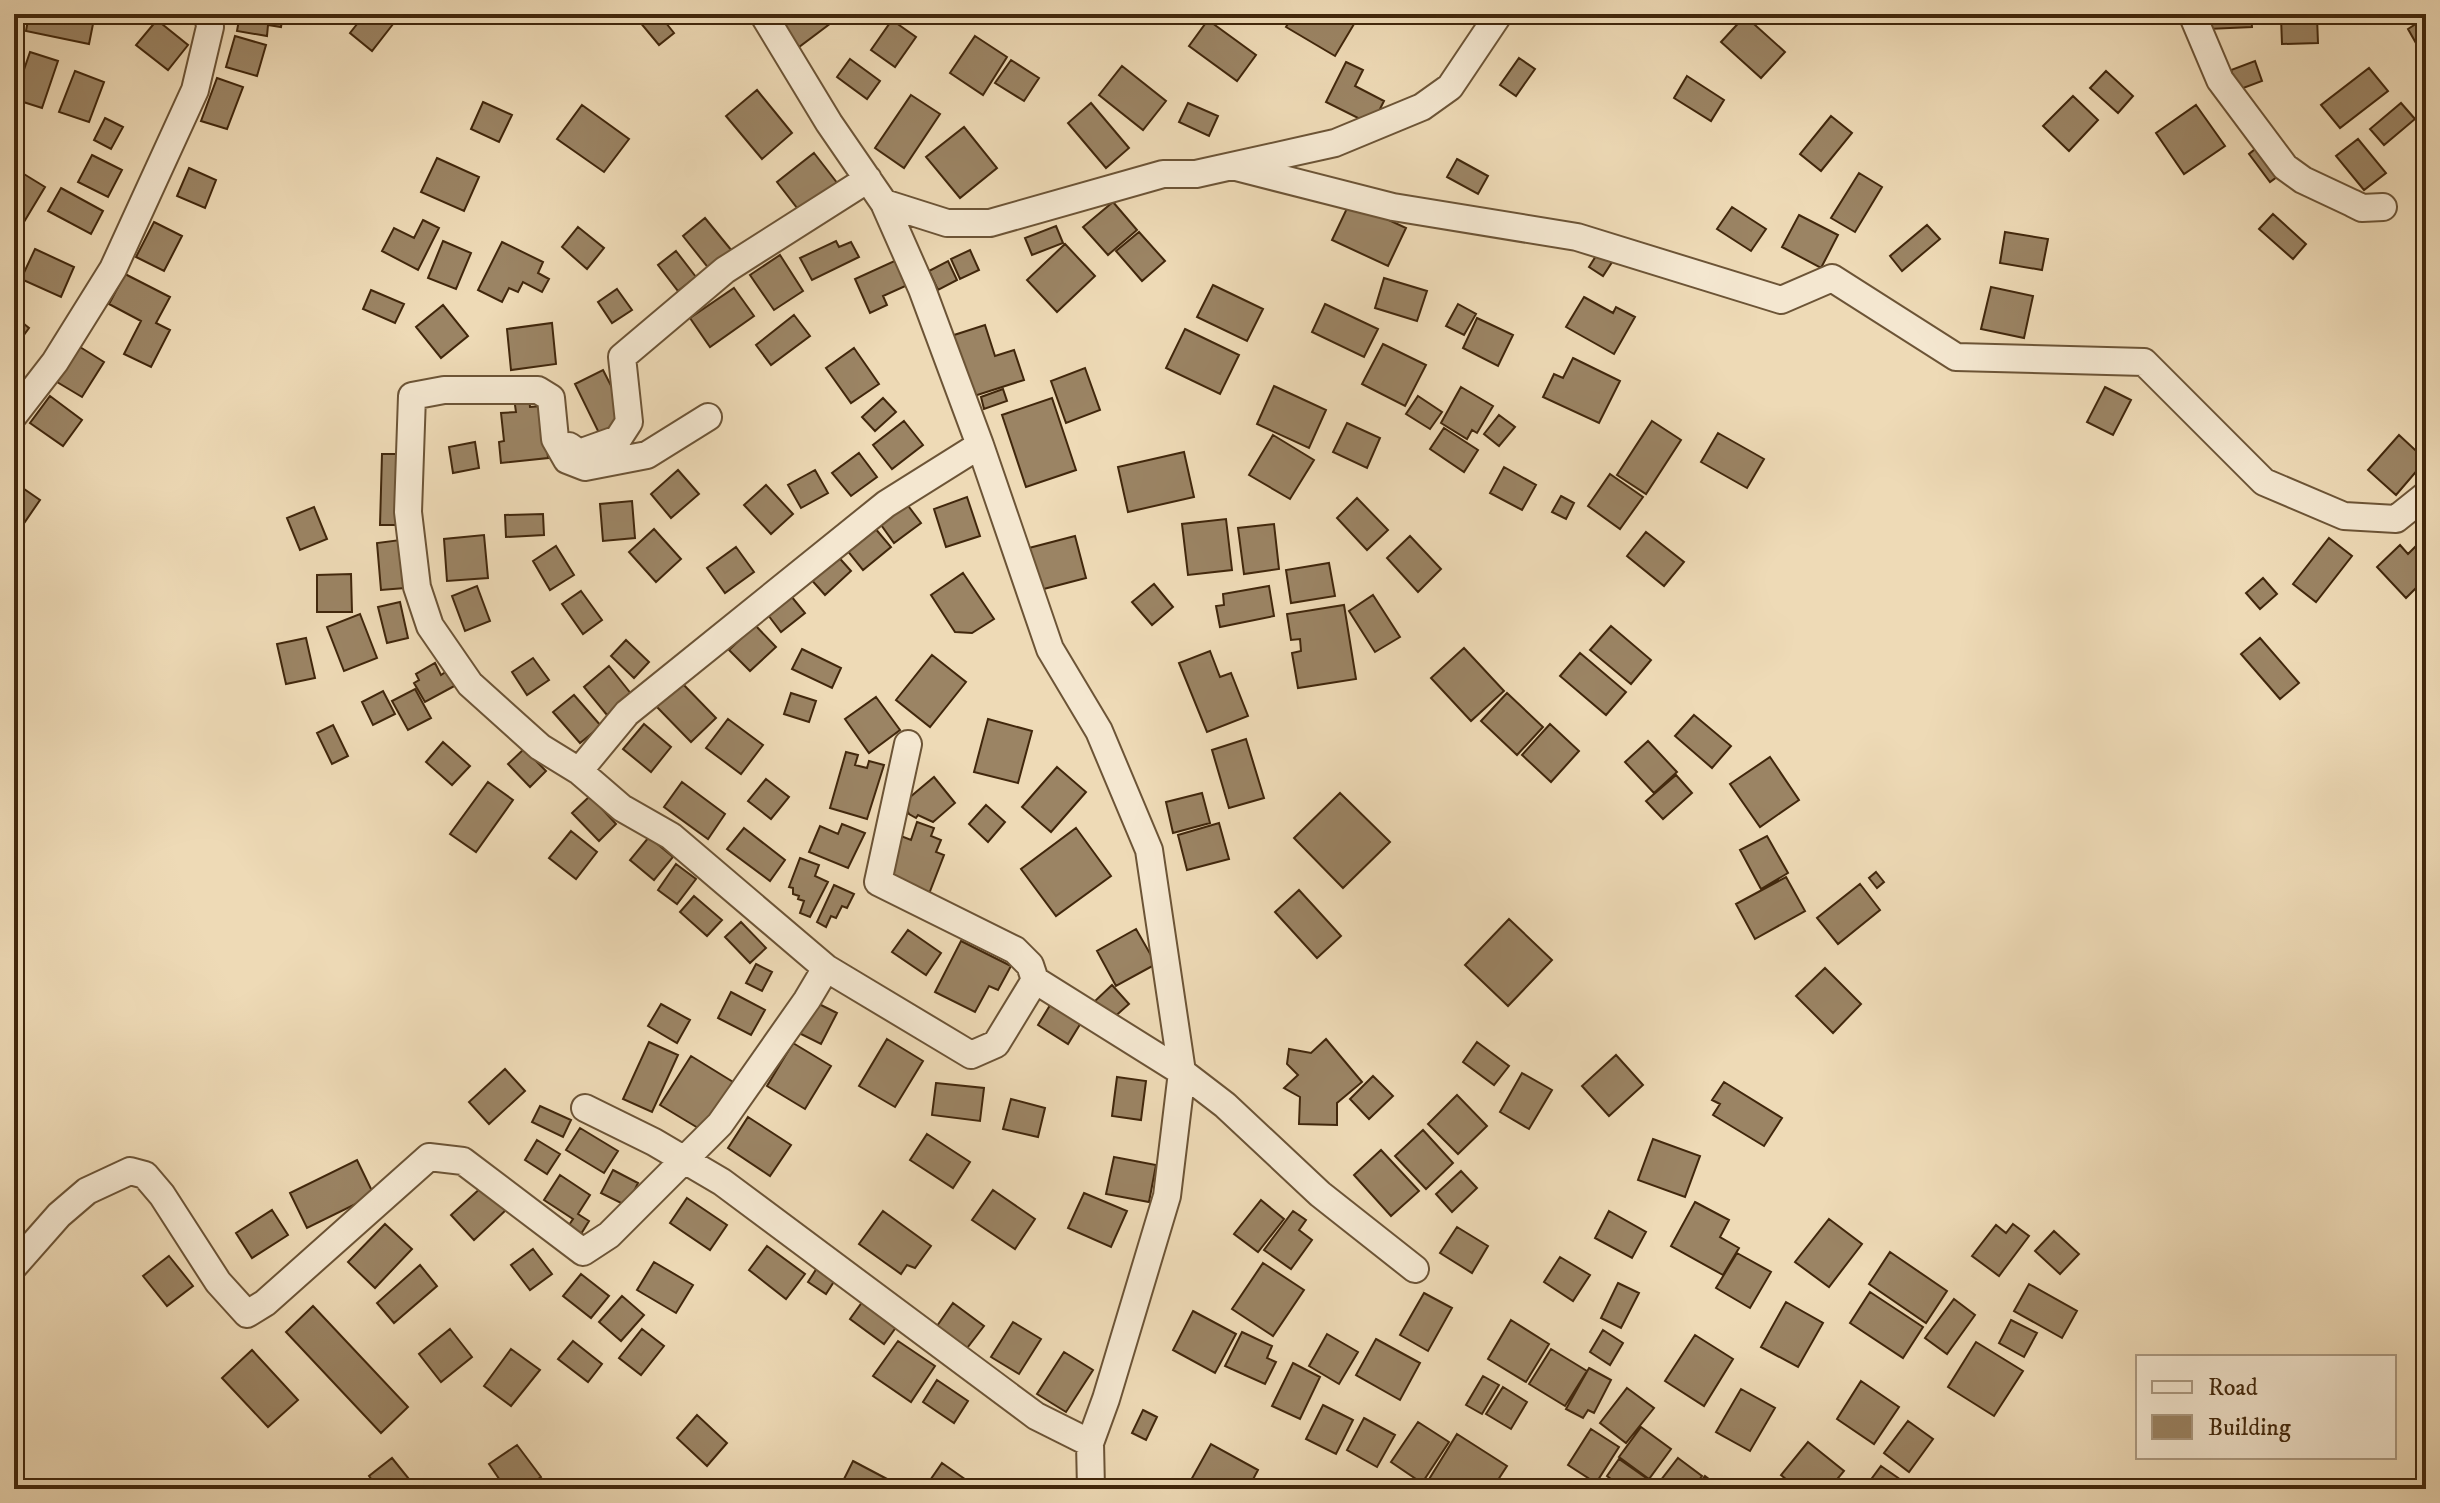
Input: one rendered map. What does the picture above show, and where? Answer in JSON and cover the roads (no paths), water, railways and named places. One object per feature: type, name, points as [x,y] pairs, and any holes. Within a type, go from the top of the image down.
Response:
[{"type":"street","points":[[14,415],[55,362],[113,269],[195,90],[210,27],[208,14]]},
{"type":"street","points":[[763,14],[829,123],[884,203],[922,289],[1050,649],[1099,731],[1149,850],[1182,1072],[1167,1196],[1090,1443],[1091,1489]]},
{"type":"street","points":[[884,203],[947,223],[990,223],[1163,174],[1196,174],[1335,143],[1422,107],[1450,87],[1499,14]]},
{"type":"street","points":[[2192,14],[2220,80],[2285,167],[2303,180],[2362,208],[2383,207]]},
{"type":"street","points":[[1232,166],[1393,207],[1577,237],[1781,300],[1832,278],[1956,357],[2144,362],[2264,482],[2344,516],[2396,519],[2426,495]]},
{"type":"street","points":[[555,439],[579,453],[618,439],[629,422],[622,357],[725,270],[868,179]]},
{"type":"street","points":[[708,417],[647,455],[585,467],[567,460],[555,439],[551,398],[538,390],[444,390],[412,396],[408,512],[417,587],[430,626],[470,684],[540,747],[579,771],[622,808],[671,836],[826,968],[971,1055],[996,1044],[1035,980]]},
{"type":"street","points":[[579,771],[627,713],[886,504],[980,445]]},
{"type":"street","points":[[908,744],[878,882],[1015,950],[1030,965],[1035,980],[1182,1072],[1225,1105],[1320,1194],[1415,1269]]},
{"type":"street","points":[[14,1266],[59,1215],[87,1191],[130,1171],[145,1175],[162,1195],[218,1282],[247,1314],[265,1303],[429,1157],[463,1161],[583,1252],[609,1235],[720,1124],[826,968]]},
{"type":"street","points":[[585,1108],[722,1182],[1036,1416],[1090,1443]]}]
